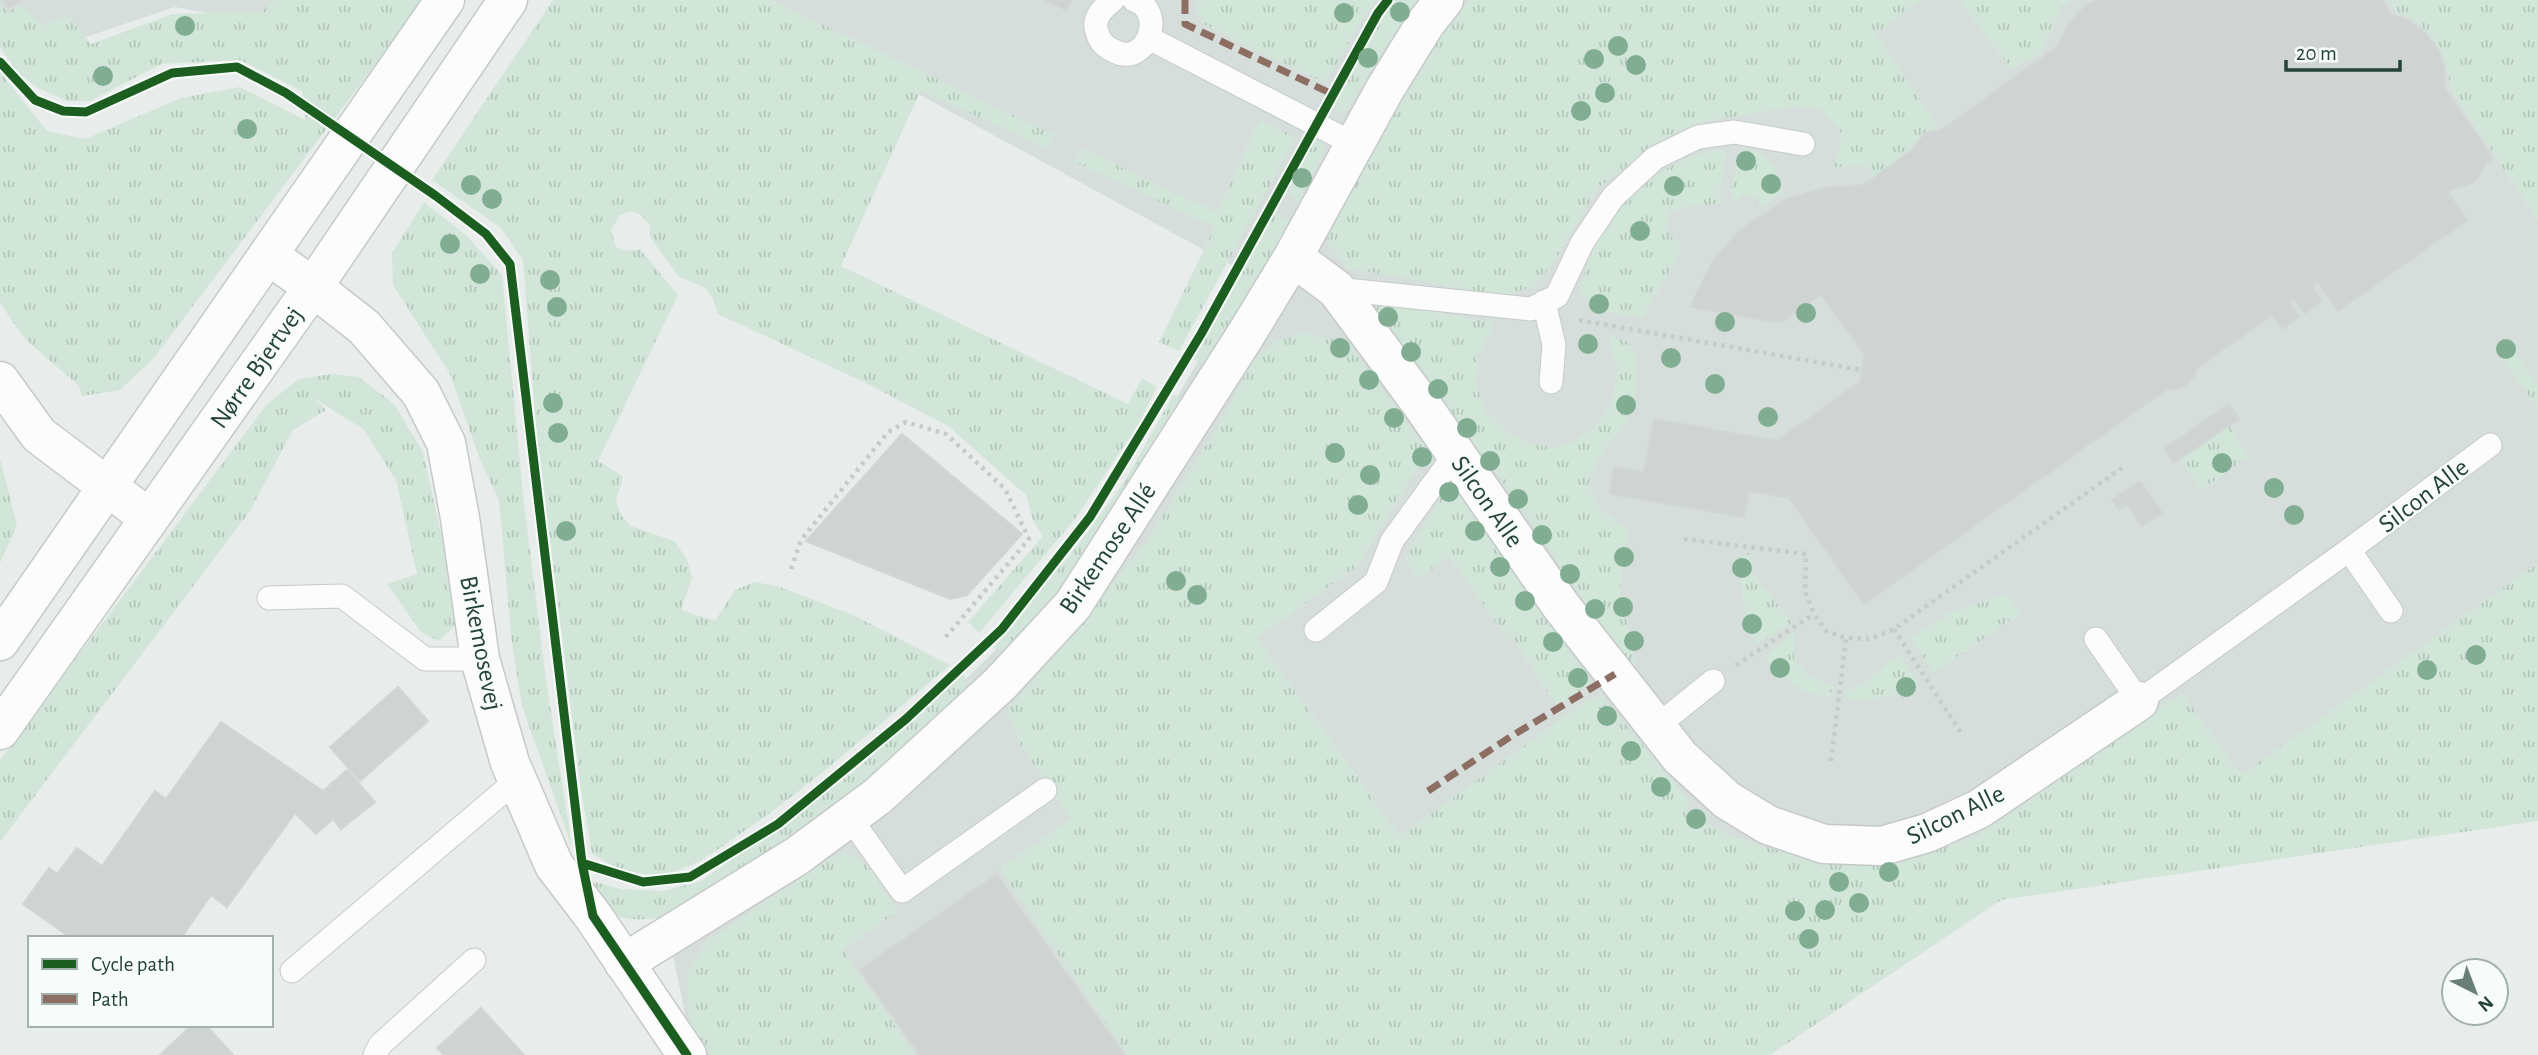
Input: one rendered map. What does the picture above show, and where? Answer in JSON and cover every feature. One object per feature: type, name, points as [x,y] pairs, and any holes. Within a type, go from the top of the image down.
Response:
[{"type":"street","name":"Nørre Bjertvej","points":[[0,641],[445,0]]},
{"type":"street","name":"Nørre Bjertvej","points":[[0,730],[313,287],[508,0]]},
{"type":"street","name":"Birkemose Allé","points":[[624,963],[797,856],[878,796],[1001,683],[1073,605],[1293,257],[1354,144],[1425,24],[1444,0]]},
{"type":"street","name":"Birkemosevej","points":[[268,255],[364,327],[421,393],[446,443],[460,518],[480,659],[510,763],[554,865],[593,916],[687,1055]]},
{"type":"street","name":"Silcon Alle","points":[[1293,257],[1336,289],[1456,453],[1561,606],[1680,757],[1727,800],[1768,825],[1824,844],[1882,846],[1927,833],[1979,809],[2139,701]]},
{"type":"street","points":[[0,381],[39,435],[149,518]]},
{"type":"lane","points":[[1113,0],[1100,10],[1095,28],[1103,45],[1118,54],[1131,53],[1142,48],[1149,38],[1152,25],[1149,12],[1140,2],[1134,0]]},
{"type":"lane","points":[[1149,38],[1354,144]]},
{"type":"lane","points":[[1336,289],[1531,309],[1546,308],[1557,296],[1582,243],[1613,197],[1655,158],[1698,137],[1734,132],[1803,144]]},
{"type":"lane","points":[[1546,308],[1554,345],[1551,382]]},
{"type":"lane","name":"Silcon Alle","points":[[2139,701],[2349,551],[2490,445]]},
{"type":"lane","points":[[1317,630],[1376,582],[1392,541],[1456,453]]},
{"type":"lane","points":[[2349,551],[2391,611]]},
{"type":"lane","points":[[269,598],[342,596],[425,659],[480,659]]},
{"type":"lane","points":[[2096,639],[2139,701]]},
{"type":"lane","points":[[1656,727],[1713,681]]},
{"type":"lane","points":[[292,971],[517,780]]},
{"type":"lane","points":[[850,818],[902,891],[1045,790]]},
{"type":"lane","points":[[375,1055],[380,1045],[474,960]]},
{"type":"path","points":[[1546,308],[1861,370]]},
{"type":"path","points":[[791,569],[801,540],[888,432],[906,422],[946,434],[1005,489],[1029,539],[945,638]]},
{"type":"path","points":[[1684,539],[1806,554],[1805,591],[1814,614],[1826,631],[1846,638],[1870,639],[1894,629],[2126,465]]},
{"type":"path","points":[[1713,681],[1814,614]]},
{"type":"path","points":[[1894,629],[1961,733]]},
{"type":"path","points":[[1831,761],[1846,638]]},
{"type":"shaded area","points":[[0,0],[370,0],[343,39],[175,7],[65,44],[0,23]]},
{"type":"shaded area","points":[[746,0],[2449,0],[2538,115],[2538,588],[2312,802],[2009,855],[1754,1055],[706,1055],[688,1029],[665,915],[901,741],[1028,619],[1123,491],[1248,274]]},
{"type":"green space","points":[[273,0],[424,0],[153,359],[120,390],[82,396],[79,386],[24,338],[0,303],[0,72],[47,131],[85,139],[181,98],[240,87],[305,120],[302,91],[240,60],[162,64],[90,101],[67,101],[38,88],[18,73],[0,47],[0,3],[7,13],[22,5],[43,26],[67,15],[91,44],[172,14],[262,12]]},
{"type":"green space","points":[[553,0],[771,0],[1054,135],[1045,148],[921,90],[841,266],[1128,404],[1142,378],[1157,387],[1138,425],[1075,519],[979,633],[968,622],[1043,536],[1033,521],[1026,495],[948,426],[866,383],[718,314],[712,297],[704,287],[679,277],[650,237],[650,226],[641,215],[632,211],[620,215],[611,230],[616,247],[628,251],[640,249],[678,295],[598,461],[623,476],[616,501],[621,515],[631,526],[674,541],[687,559],[692,578],[681,610],[715,621],[735,590],[755,582],[777,586],[851,614],[950,665],[773,811],[702,860],[662,874],[630,872],[592,853],[581,790],[536,427],[523,260],[501,228],[432,180]]},
{"type":"green space","points":[[1201,0],[1378,0],[1364,16],[1325,83],[1203,24],[1196,7]]},
{"type":"green space","points":[[1396,0],[1423,0],[1395,32],[1350,105],[1343,113],[1331,107],[1378,22]]},
{"type":"green space","points":[[1470,0],[1922,0],[1876,34],[1940,129],[1872,178],[1870,168],[1863,166],[1833,167],[1842,138],[1840,130],[1820,109],[1798,106],[1710,121],[1658,143],[1597,189],[1556,259],[1535,286],[1503,296],[1348,268],[1327,241],[1334,212],[1417,65],[1456,13]]},
{"type":"green space","points":[[1959,0],[2070,0],[2060,9],[2042,52],[2012,69]]},
{"type":"green space","points":[[2387,0],[2538,0],[2538,221],[2451,90],[2447,68],[2435,41]]},
{"type":"green space","points":[[1260,120],[1296,137],[1179,351],[1159,342],[1215,227],[1075,162],[1083,149],[1216,212]]},
{"type":"green space","points":[[1317,134],[1325,146],[1324,151],[1299,203],[1286,188]]},
{"type":"green space","points":[[1741,147],[1764,156],[1779,176],[1782,193],[1763,208],[1753,196],[1743,195],[1735,203],[1730,192]]},
{"type":"green space","points":[[1721,149],[1727,151],[1719,194],[1722,203],[1679,208],[1669,213],[1665,225],[1669,234],[1681,246],[1675,266],[1670,270],[1643,317],[1615,314],[1591,306],[1579,291],[1587,266],[1598,241],[1629,198],[1671,166],[1695,155]]},
{"type":"green space","points":[[424,202],[467,236],[502,275],[523,494],[546,680],[572,847],[522,706],[512,645],[499,500],[480,460],[450,374],[393,285],[392,253]]},
{"type":"green space","points":[[1274,213],[1290,221],[1216,352],[1205,363],[1193,360]]},
{"type":"green space","points":[[1369,300],[1495,323],[1478,356],[1476,384],[1485,411],[1527,443],[1555,448],[1575,441],[1598,423],[1610,406],[1617,367],[1610,347],[1610,336],[1630,345],[1636,368],[1633,407],[1596,463],[1590,490],[1597,504],[1628,530],[1620,590],[1635,665],[1627,665],[1520,506]]},
{"type":"green space","points":[[1302,333],[1334,339],[1356,353],[1428,451],[1357,566],[1257,638],[1400,836],[1582,704],[1601,695],[1690,802],[1686,813],[1729,835],[1796,856],[1860,860],[1932,850],[1974,838],[2182,693],[2241,775],[2538,563],[2538,821],[2001,900],[1770,1055],[1128,1055],[999,869],[1071,819],[1021,746],[1007,712],[1147,541],[1221,421],[1254,359],[1277,341]]},
{"type":"green space","points":[[2508,342],[2538,386],[2538,408],[2496,351]]},
{"type":"green space","points":[[331,374],[359,377],[394,404],[423,452],[449,570],[455,625],[439,641],[421,632],[387,584],[417,574],[396,480],[363,429],[315,399],[326,410],[293,430],[250,511],[0,842],[0,760],[267,404],[299,379]]},
{"type":"green space","points":[[1174,394],[1186,408],[1127,508],[1008,653],[993,648],[1081,541],[1124,482]]},
{"type":"green space","points":[[2228,425],[2249,456],[2201,490],[2180,459]]},
{"type":"green space","points":[[0,458],[17,525],[0,563]]},
{"type":"green space","points":[[1449,483],[1473,509],[1591,683],[1557,707],[1503,623],[1518,653],[1449,557],[1419,579],[1405,558]]},
{"type":"green space","points":[[1751,552],[1752,572],[1792,623],[1757,644],[1745,612],[1741,578],[1742,555]]},
{"type":"green space","points":[[2006,594],[2020,613],[1934,673],[1911,638],[1950,613]]},
{"type":"green space","points":[[1794,632],[1794,660],[1810,677],[1834,687],[1828,697],[1800,688],[1764,657]]},
{"type":"green space","points":[[1900,655],[1918,683],[1884,697],[1847,699],[1844,691],[1867,682]]},
{"type":"green space","points":[[963,673],[968,689],[902,756],[688,911],[650,919],[626,918],[603,908],[593,898],[595,882],[621,889],[663,891],[701,881],[852,773]]},
{"type":"green space","points":[[849,853],[868,866],[898,911],[843,950],[915,1055],[711,1055],[689,1023],[687,975],[706,942],[833,856]]},
{"type":"building","points":[[3,0],[20,0],[9,8]]},
{"type":"building","points":[[1045,0],[1071,0],[1066,10]]},
{"type":"building","points":[[2097,0],[2382,0],[2392,15],[2408,20],[2426,34],[2439,52],[2444,68],[2444,88],[2493,158],[2471,183],[2447,191],[2467,220],[2338,311],[2318,282],[2312,286],[2322,301],[2305,313],[2294,299],[2289,303],[2299,317],[2283,329],[2272,315],[2197,368],[2195,375],[2186,385],[2167,389],[1864,604],[1789,498],[1749,491],[1744,517],[1610,494],[1614,467],[1644,472],[1654,419],[1777,441],[1860,382],[1864,354],[1821,294],[1781,323],[1690,307],[1713,261],[1740,230],[1787,199],[1824,188],[1863,185],[1911,151],[1925,133],[1943,129],[2058,46],[2068,24],[2085,6]]},
{"type":"building","points":[[2229,404],[2239,419],[2174,463],[2164,449]]},
{"type":"building","points":[[902,434],[1022,534],[967,595],[950,599],[806,541]]},
{"type":"building","points":[[2140,481],[2162,513],[2142,526],[2127,504],[2119,510],[2112,500]]},
{"type":"building","points":[[398,687],[428,721],[360,781],[330,747]]},
{"type":"building","points":[[221,722],[323,791],[347,770],[375,802],[341,829],[333,819],[316,834],[295,813],[227,907],[211,895],[182,936],[68,936],[23,904],[49,868],[57,874],[77,848],[102,866],[155,791],[166,799]]},
{"type":"building","points":[[997,874],[1124,1055],[920,1055],[860,970]]},
{"type":"building","points":[[481,1008],[524,1055],[444,1055],[437,1048]]},
{"type":"building","points":[[190,1027],[208,1027],[233,1055],[160,1055]]},
{"type":"marked path","points":[[1185,0],[1185,24],[1332,94]]},
{"type":"marked path","points":[[1428,791],[1510,737],[1615,674]]},
{"type":"cycle path","points":[[582,863],[643,882],[690,877],[778,824],[906,719],[1002,629],[1090,517],[1201,334],[1378,13],[1388,0]]},
{"type":"cycle path","points":[[0,62],[35,100],[63,111],[86,112],[172,73],[237,67],[286,93],[436,196],[486,234],[510,264],[582,863],[593,916],[687,1055]]}]
